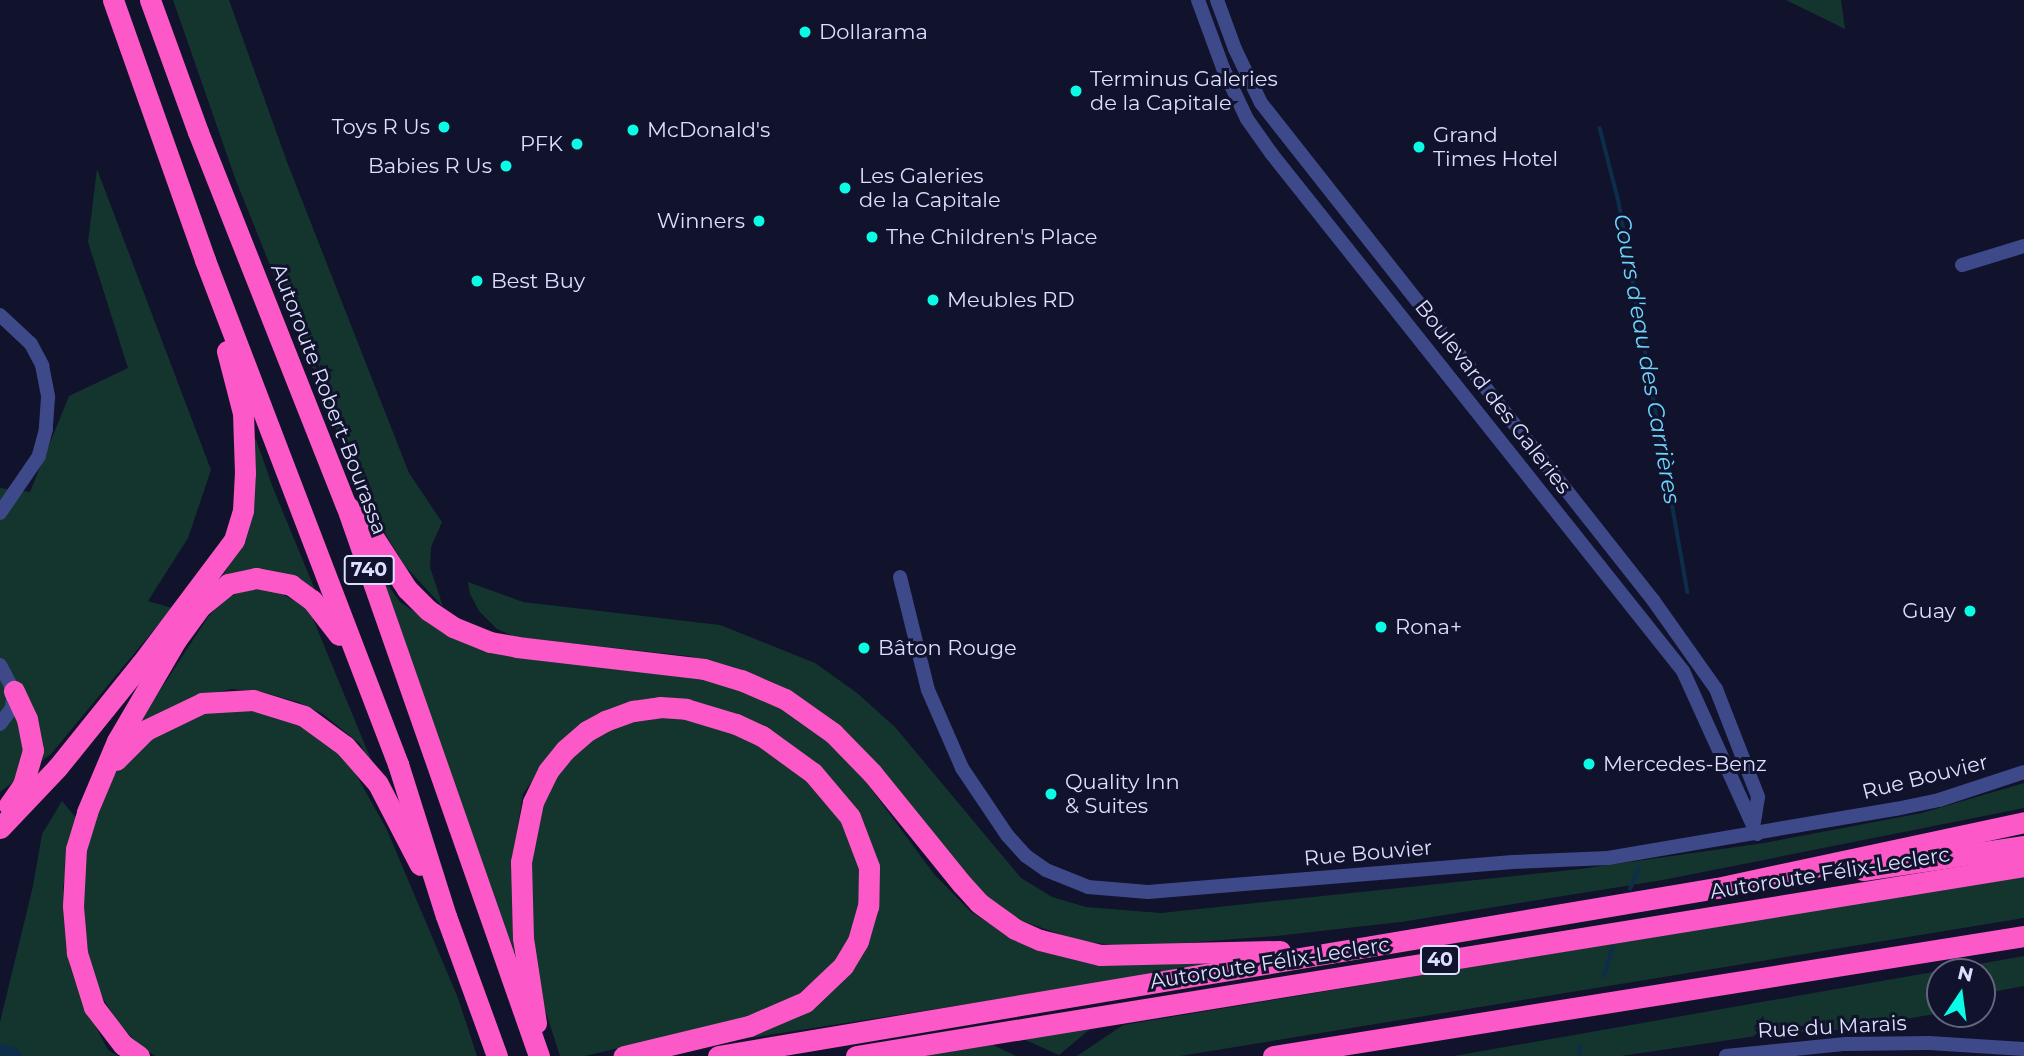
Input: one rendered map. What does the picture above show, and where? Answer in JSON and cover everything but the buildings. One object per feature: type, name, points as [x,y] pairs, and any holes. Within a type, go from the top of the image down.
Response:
[{"type":"highway","name":"740","points":[[113,0],[205,260],[398,764],[446,916],[497,1056]]},
{"type":"highway","name":"Autoroute Robert-Bourassa","points":[[150,0],[198,132],[346,505],[529,1012]]},
{"type":"highway","points":[[0,828],[57,768],[141,664],[234,540],[243,510],[243,413],[205,260]]},
{"type":"highway","points":[[346,505],[363,521],[407,589],[428,610],[453,627],[504,644],[704,669],[741,680],[785,699],[833,733],[872,773],[979,902],[1027,934],[1100,955],[1366,948]]},
{"type":"highway","points":[[139,1056],[123,1045],[94,1007],[77,953],[73,906],[76,849],[101,778],[136,706],[176,640],[201,606],[228,584],[256,578],[280,581],[299,589],[323,612],[357,661]]},
{"type":"highway","points":[[0,817],[23,785],[33,750],[27,719],[14,691]]},
{"type":"highway","points":[[101,778],[132,741],[146,730],[202,703],[253,700],[304,716],[345,746],[377,784],[446,916]]},
{"type":"highway","points":[[540,1056],[529,1012],[521,862],[533,802],[548,771],[565,750],[605,721],[633,711],[660,708],[710,714],[762,736],[813,773],[850,817],[869,867],[868,906],[858,942],[843,966],[805,1002],[749,1026],[624,1056]]},
{"type":"highway","points":[[718,1056],[1717,888],[2024,822]]},
{"type":"highway","points":[[1717,888],[1798,880],[2024,846]]},
{"type":"highway","name":"Autoroute Félix-Leclerc","points":[[856,1056],[2024,866]]},
{"type":"highway","points":[[1272,1056],[2024,936]]},
{"type":"highway","points":[[1346,1056],[1413,1035]]},
{"type":"street","name":"Boulevard des Galeries","points":[[1198,0],[1223,68],[1247,119],[1271,153],[1683,671],[1710,723],[1742,803],[1755,828]]},
{"type":"street","name":"Boulevard des Galeries","points":[[1217,0],[1235,49],[1261,103],[1653,600],[1716,689],[1758,797],[1755,828]]},
{"type":"street","points":[[1962,265],[2024,246]]},
{"type":"street","points":[[0,315],[31,344],[41,365],[48,397],[46,429],[39,456],[0,513]]},
{"type":"street","name":"Rue Bouvier","points":[[900,577],[928,690],[962,768],[1007,835],[1026,856],[1046,870],[1088,887],[1148,892],[1513,862],[1568,862],[1755,828],[1938,800],[2024,772]]},
{"type":"street","points":[[0,665],[14,691],[12,708],[0,724]]},
{"type":"street","name":"Rue du Marais","points":[[1726,1056],[1845,1044],[1929,1043],[2024,1049]]},
{"type":"green space","points":[[173,0],[229,0],[287,162],[409,473],[442,522],[431,547],[430,567],[443,607],[405,566],[363,497],[235,178]]},
{"type":"green space","points":[[1786,0],[1841,0],[1845,29]]},
{"type":"green space","points":[[97,169],[211,470],[188,538],[148,601],[172,608],[51,754],[0,792],[0,488],[30,492],[69,396],[128,368],[88,242]]},
{"type":"green space","points":[[256,439],[318,597],[257,569],[222,577],[243,543],[252,441]]},
{"type":"green space","points":[[378,571],[400,602],[443,631],[720,679],[782,708],[831,742],[866,782],[934,874],[971,912],[1017,940],[1063,956],[1134,965],[1236,962],[737,1040],[736,1037],[833,990],[875,862],[817,766],[661,700],[558,745],[523,794],[512,861],[515,962]]},
{"type":"green space","points":[[468,582],[523,602],[720,625],[815,663],[857,693],[895,727],[1021,878],[1052,897],[1086,907],[1161,913],[1580,869],[1764,843],[1922,813],[2024,783],[2024,808],[1663,880],[1401,922],[1276,936],[1130,947],[1080,941],[1019,920],[987,897],[855,741],[820,711],[780,686],[734,667],[688,656],[515,637],[497,629],[479,611],[470,594]]},
{"type":"green space","points":[[260,589],[282,594],[309,609],[379,779],[360,744],[323,714],[298,702],[262,692],[231,689],[191,699],[138,724],[208,617],[222,601],[241,591]]},
{"type":"green space","points":[[242,709],[273,714],[298,723],[348,760],[387,830],[458,998],[477,1056],[155,1056],[139,1046],[118,1022],[100,994],[91,969],[85,934],[83,880],[88,846],[100,806],[110,781],[128,756],[150,737],[204,713]]},
{"type":"green space","points":[[681,715],[754,740],[798,770],[849,831],[861,865],[862,896],[845,954],[794,998],[751,1017],[585,1056],[560,1056],[541,997],[529,907],[530,871],[541,798],[572,753],[597,734],[625,719]]},
{"type":"green space","points":[[62,801],[77,819],[63,888],[70,967],[81,998],[108,1050],[118,1056],[0,1056],[0,1022],[33,886],[42,834]]},
{"type":"green space","points":[[2024,875],[2024,918],[1180,1056],[1077,1056],[1123,1025]]},
{"type":"green space","points":[[2024,956],[2024,986],[1996,991],[1996,961]]},
{"type":"green space","points":[[1926,973],[1926,1015],[1850,1029],[1763,1035],[1621,1056],[1454,1056]]},
{"type":"green space","points":[[1095,1025],[1059,1055],[1021,1038]]},
{"type":"green space","points":[[991,1044],[1016,1056],[916,1056]]},
{"type":"waterway","name":"Cours d'eau des Carrières","points":[[1600,128],[1619,202],[1688,592]]},
{"type":"waterway","name":"Cours d'eau des Carrières","points":[[1630,889],[1639,868]]},
{"type":"waterway","name":"Cours d'eau des Carrières","points":[[1604,976],[1613,947]]},
{"type":"waterway","name":"Cours d'eau des Carrières","points":[[1579,1056],[1580,1047]]},
{"type":"waterway","points":[[0,1053],[12,1056]]},
{"type":"place","name":"Dollarama","points":[[805,32]]},
{"type":"place","name":"Terminus Galeries de la Capitale","points":[[1076,91]]},
{"type":"place","name":"Toys R Us","points":[[444,127]]},
{"type":"place","name":"McDonald's","points":[[633,130]]},
{"type":"place","name":"PFK","points":[[577,144]]},
{"type":"place","name":"Grand Times Hotel","points":[[1419,147]]},
{"type":"place","name":"Babies R Us","points":[[506,166]]},
{"type":"place","name":"Les Galeries de la Capitale","points":[[845,188]]},
{"type":"place","name":"Winners","points":[[759,221]]},
{"type":"place","name":"The Children's Place","points":[[872,237]]},
{"type":"place","name":"Best Buy","points":[[477,281]]},
{"type":"place","name":"Meubles RD","points":[[933,300]]},
{"type":"place","name":"Guay","points":[[1970,611]]},
{"type":"place","name":"Rona+","points":[[1381,627]]},
{"type":"place","name":"Bâton Rouge","points":[[864,648]]},
{"type":"place","name":"Mercedes-Benz","points":[[1589,764]]},
{"type":"place","name":"Quality Inn & Suites","points":[[1051,794]]}]
